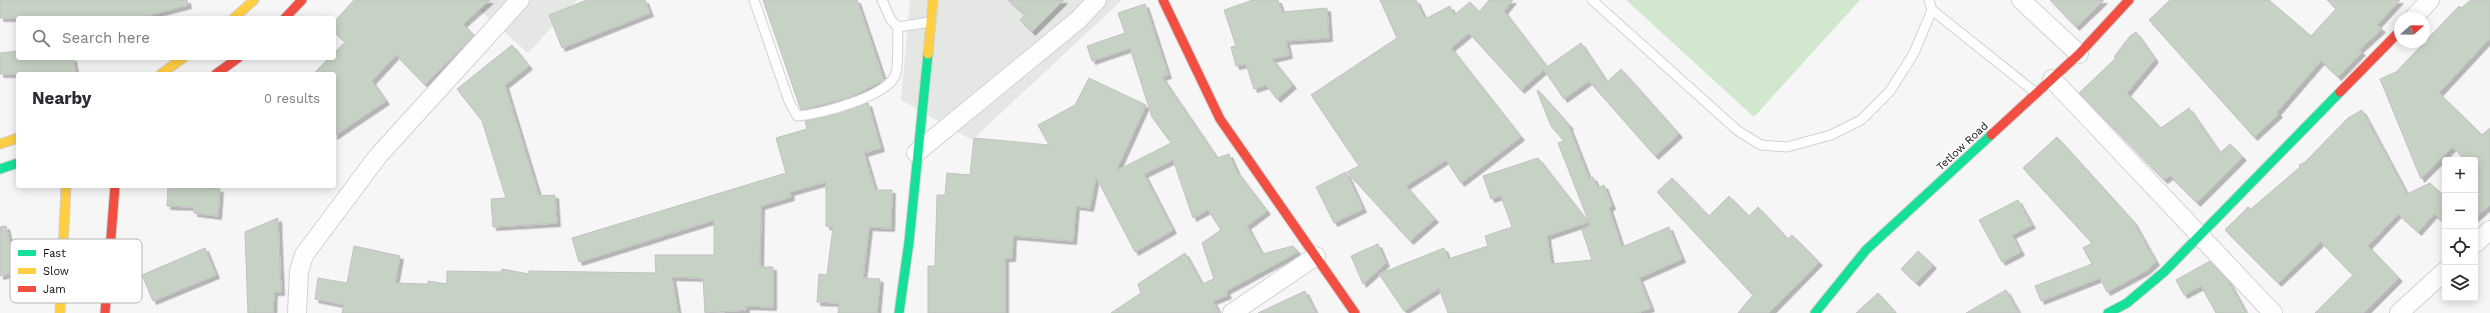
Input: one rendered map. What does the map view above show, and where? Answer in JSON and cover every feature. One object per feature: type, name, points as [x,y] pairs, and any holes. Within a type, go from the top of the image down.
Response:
[{"type":"main road","points":[[236,16],[254,0]]},
{"type":"main road","points":[[287,16],[302,0]]},
{"type":"main road","points":[[899,313],[909,242],[916,153],[933,0]]},
{"type":"main road","points":[[1163,0],[1220,119],[1355,313]]},
{"type":"main road","name":"Tetlow Road","points":[[1815,313],[1866,250],[2079,54],[2129,0]]},
{"type":"main road","points":[[2108,313],[2127,303],[2164,272],[2394,37]]},
{"type":"main road","points":[[165,72],[180,60]]},
{"type":"main road","points":[[219,72],[235,60]]},
{"type":"main road","points":[[0,144],[16,139]]},
{"type":"main road","points":[[0,169],[16,164]]},
{"type":"main road","points":[[63,239],[66,188]]},
{"type":"main road","points":[[111,239],[115,188]]},
{"type":"main road","points":[[60,303],[60,313]]},
{"type":"main road","points":[[105,313],[106,303]]},
{"type":"street","points":[[297,313],[299,271],[304,255],[378,156],[520,0]]},
{"type":"street","points":[[916,153],[1078,20],[1097,0]]},
{"type":"street","points":[[2021,0],[2079,54]]},
{"type":"street","points":[[2418,12],[2430,0]]},
{"type":"street","points":[[2052,79],[2272,313]]},
{"type":"street","points":[[2478,241],[2490,230]]},
{"type":"street","points":[[1232,313],[1316,256]]},
{"type":"street","points":[[2399,313],[2442,274]]},
{"type":"lane","points":[[754,0],[789,101],[797,116],[810,115],[869,96],[889,85],[896,74],[898,27],[891,20],[882,0]]},
{"type":"lane","points":[[1592,0],[1738,131],[1761,145],[1787,147],[1831,135],[1861,120],[1890,91],[1910,59],[1932,10]]},
{"type":"lane","points":[[1929,0],[1932,10],[2036,94]]},
{"type":"lane","points":[[898,27],[930,22]]},
{"type":"shaded area","points":[[468,0],[577,0],[528,53]]},
{"type":"shaded area","points":[[910,0],[1122,0],[972,140],[901,100]]},
{"type":"green space","points":[[1626,0],[1860,0],[1754,117]]},
{"type":"building","points":[[0,0],[187,0],[188,5],[147,16],[16,16],[16,18],[0,18]]},
{"type":"building","points":[[354,0],[490,0],[463,24],[474,35],[425,85],[396,55],[372,81],[386,101],[336,135],[336,72],[315,72],[327,60],[336,60],[336,51],[345,42],[336,34],[336,20]]},
{"type":"building","points":[[587,0],[645,0],[650,13],[562,48],[549,15]]},
{"type":"building","points":[[763,0],[857,0],[884,80],[850,97],[801,110]]},
{"type":"building","points":[[1008,0],[1064,0],[1032,32],[1020,20],[1025,15]]},
{"type":"building","points":[[1253,0],[1278,0],[1282,12],[1327,8],[1329,38],[1286,41],[1289,55],[1272,59],[1293,85],[1277,99],[1266,85],[1254,89],[1246,64],[1236,66],[1231,47],[1236,46],[1224,10]]},
{"type":"building","points":[[1380,0],[1416,0],[1425,19],[1450,6],[1454,15],[1470,2],[1479,12],[1489,0],[1513,0],[1504,11],[1547,67],[1581,43],[1607,82],[1621,69],[1679,134],[1655,156],[1589,81],[1564,99],[1544,70],[1521,90],[1469,33],[1451,48],[1521,137],[1461,183],[1446,160],[1406,186],[1435,219],[1410,241],[1347,172],[1359,166],[1311,95],[1397,38]]},
{"type":"building","points":[[2050,0],[2104,0],[2076,27]]},
{"type":"building","points":[[2170,0],[2269,0],[2311,36],[2336,9],[2327,0],[2400,0],[2377,25],[2382,29],[2359,50],[2362,52],[2338,77],[2321,61],[2277,112],[2279,114],[2254,137],[2149,20]]},
{"type":"building","points":[[2471,0],[2490,0],[2490,38],[2439,93],[2482,135],[2490,128],[2490,205],[2478,215],[2478,157],[2462,157],[2453,147],[2421,179],[2380,79],[2396,72],[2419,48],[2430,48],[2430,36],[2459,6],[2461,8]]},
{"type":"building","points":[[1145,4],[1168,75],[1162,77],[1217,158],[1229,154],[1237,172],[1267,211],[1247,226],[1262,254],[1293,246],[1298,252],[1226,291],[1228,295],[1213,301],[1219,313],[1111,313],[1141,293],[1138,284],[1185,253],[1202,284],[1214,279],[1202,243],[1221,230],[1208,210],[1193,218],[1173,160],[1144,174],[1173,230],[1135,252],[1096,177],[1090,208],[1076,206],[1073,241],[1013,236],[1012,258],[1005,258],[1005,313],[928,313],[928,266],[935,266],[937,195],[945,195],[947,173],[970,175],[974,138],[1049,145],[1038,125],[1075,105],[1089,78],[1146,105],[1116,171],[1171,143],[1152,117],[1130,48],[1092,61],[1087,46],[1125,33],[1118,13]]},
{"type":"building","points":[[2136,32],[2155,59],[2127,93],[2161,128],[2189,108],[2220,153],[2230,144],[2243,157],[2197,203],[2170,176],[2164,180],[2079,93],[2116,58],[2114,57],[2130,36]]},
{"type":"building","points":[[512,45],[529,66],[505,85],[539,196],[555,195],[557,223],[493,227],[491,199],[506,198],[482,121],[457,89]]},
{"type":"building","points":[[16,51],[16,60],[73,60],[76,72],[16,72],[16,74],[0,74],[0,53]]},
{"type":"building","points":[[1538,90],[1570,126],[1569,127],[1589,178],[1593,177],[1598,188],[1604,185],[1612,206],[1609,208],[1622,247],[1669,227],[1682,259],[1639,278],[1651,308],[1637,313],[1448,313],[1439,288],[1404,311],[1379,274],[1444,248],[1448,259],[1488,246],[1485,236],[1512,227],[1501,196],[1491,199],[1483,176],[1538,158],[1588,222],[1547,236],[1551,264],[1592,260],[1582,230],[1590,225],[1558,143],[1564,141],[1551,126],[1537,91]]},
{"type":"building","points":[[868,103],[881,148],[864,153],[875,190],[892,190],[891,228],[869,227],[863,278],[880,279],[877,313],[838,313],[839,303],[817,302],[819,274],[827,275],[833,227],[826,226],[826,182],[790,192],[791,197],[761,206],[760,267],[773,267],[773,307],[746,306],[746,310],[705,313],[703,278],[672,277],[678,313],[342,313],[344,305],[315,299],[318,278],[347,283],[354,246],[400,256],[395,283],[428,284],[428,281],[447,284],[447,271],[501,272],[502,269],[529,274],[529,271],[656,273],[655,255],[714,255],[714,220],[579,262],[572,238],[786,173],[776,138],[807,129],[805,121],[838,114]]},
{"type":"building","points":[[2362,110],[2407,194],[2430,183],[2442,194],[2442,222],[2434,214],[2418,232],[2398,214],[2368,246],[2399,278],[2364,313],[2315,313],[2353,275],[2321,242],[2278,283],[2225,230],[2248,207],[2251,209],[2300,167],[2299,165],[2305,162],[2348,118]]},
{"type":"building","points":[[2057,137],[2133,221],[2156,262],[2146,271],[2107,292],[2100,278],[2041,301],[2035,286],[2092,264],[2083,248],[2092,243],[2023,168]]},
{"type":"building","points":[[1346,172],[1363,209],[1334,223],[1316,187]]},
{"type":"building","points":[[1672,178],[1709,216],[1729,196],[1749,216],[1758,207],[1788,239],[1792,235],[1819,262],[1769,313],[1738,313],[1753,295],[1657,192]]},
{"type":"building","points":[[168,188],[220,189],[218,216],[194,213],[194,207],[167,206]]},
{"type":"building","points":[[2018,200],[2032,225],[2012,235],[2021,252],[2002,262],[1979,220]]},
{"type":"building","points":[[278,218],[281,292],[274,292],[273,313],[248,313],[245,232]]},
{"type":"building","points":[[6,226],[10,243],[10,274],[0,276],[0,227]]},
{"type":"building","points":[[1378,244],[1386,263],[1363,284],[1351,256]]},
{"type":"building","points":[[205,248],[216,275],[153,301],[142,275]]},
{"type":"building","points":[[1918,251],[1933,265],[1916,283],[1901,269]]},
{"type":"building","points":[[2210,261],[2228,280],[2246,313],[2216,313],[2201,286],[2184,295],[2176,280]]},
{"type":"building","points":[[2006,290],[2019,313],[1966,313]]},
{"type":"building","points":[[1305,291],[1316,313],[1258,313]]},
{"type":"building","points":[[1878,293],[1896,313],[1856,313]]},
{"type":"traffic: fast","points":[[899,313],[909,242],[928,54]]},
{"type":"traffic: fast","points":[[2108,313],[2127,303],[2164,272],[2340,92]]},
{"type":"traffic: fast","points":[[1815,313],[1866,250],[1991,135]]},
{"type":"traffic: fast","points":[[0,169],[16,164]]},
{"type":"traffic: slow","points":[[236,16],[254,0]]},
{"type":"traffic: slow","points":[[928,54],[933,0]]},
{"type":"traffic: slow","points":[[164,72],[180,60]]},
{"type":"traffic: slow","points":[[0,144],[16,139]]},
{"type":"traffic: slow","points":[[63,239],[66,188]]},
{"type":"traffic: slow","points":[[60,303],[60,313]]},
{"type":"traffic: jam","points":[[287,16],[302,0]]},
{"type":"traffic: jam","points":[[1163,0],[1220,119],[1355,313]]},
{"type":"traffic: jam","points":[[1991,135],[2079,54],[2129,0]]},
{"type":"traffic: jam","points":[[2340,92],[2394,37]]},
{"type":"traffic: jam","points":[[219,72],[235,60]]},
{"type":"traffic: jam","points":[[111,239],[115,188]]},
{"type":"traffic: jam","points":[[105,313],[106,303]]}]
